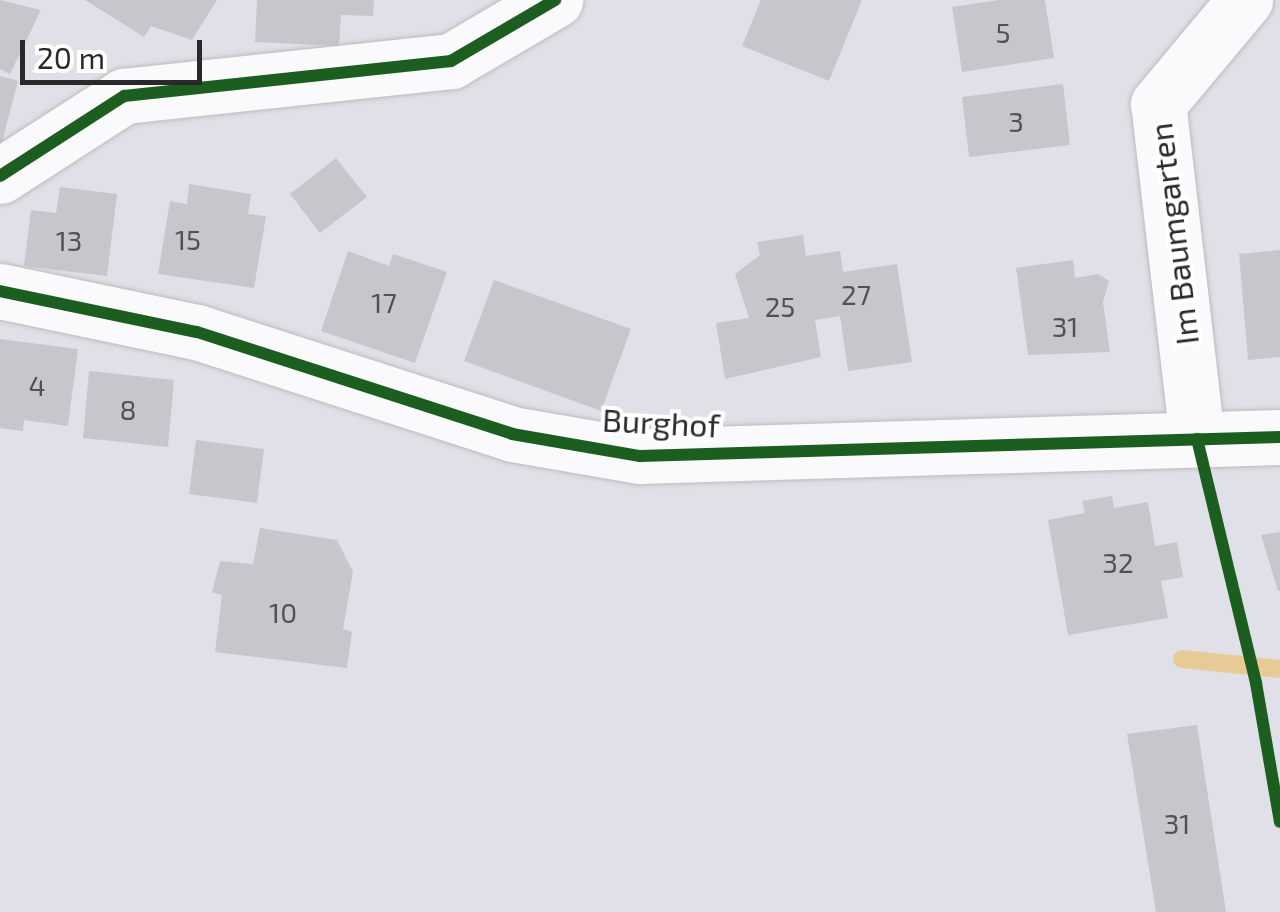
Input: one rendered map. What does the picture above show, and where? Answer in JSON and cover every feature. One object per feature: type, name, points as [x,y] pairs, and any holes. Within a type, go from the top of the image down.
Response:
[{"type":"street","points":[[0,176],[124,96],[451,61],[556,0]]},
{"type":"street","name":"Im Baumgarten","points":[[1196,439],[1158,104],[1244,0]]},
{"type":"street","name":"Burghof","points":[[0,290],[197,332],[512,434],[640,456],[1280,437]]},
{"type":"building","points":[[0,0],[41,10],[10,74],[0,69]]},
{"type":"building","points":[[85,0],[217,0],[192,40],[151,26],[144,37]]},
{"type":"building","points":[[257,0],[374,0],[373,16],[341,15],[339,46],[255,42]]},
{"type":"building","points":[[761,0],[862,0],[829,81],[742,46]]},
{"type":"building","points":[[999,0],[1045,0],[1054,58],[962,72],[952,7]]},
{"type":"building","points":[[0,76],[18,81],[1,146],[0,146]]},
{"type":"building","points":[[1063,84],[1070,145],[969,157],[962,97]]},
{"type":"building","points":[[336,158],[367,197],[320,233],[290,194]]},
{"type":"building","points":[[189,184],[251,194],[248,214],[266,216],[254,288],[158,274],[170,201],[187,204]]},
{"type":"building","points":[[60,187],[117,194],[107,276],[24,266],[31,210],[56,213]]},
{"type":"building","points":[[803,235],[806,256],[840,251],[843,272],[897,264],[912,362],[848,371],[840,316],[815,320],[821,357],[725,379],[716,323],[749,318],[735,274],[760,255],[757,242]]},
{"type":"building","points":[[1280,250],[1280,357],[1248,360],[1239,254]]},
{"type":"building","points":[[348,251],[389,266],[393,254],[447,272],[415,363],[321,331]]},
{"type":"building","points":[[1073,260],[1075,278],[1098,274],[1109,281],[1103,302],[1110,352],[1028,355],[1016,268]]},
{"type":"building","points":[[494,280],[631,329],[601,411],[464,361]]},
{"type":"building","points":[[0,339],[78,349],[68,426],[24,420],[23,431],[0,428]]},
{"type":"building","points":[[89,371],[174,380],[168,447],[83,438]]},
{"type":"building","points":[[196,440],[264,449],[257,503],[189,494]]},
{"type":"building","points":[[1112,496],[1114,508],[1148,502],[1155,546],[1177,542],[1183,577],[1161,581],[1168,618],[1068,635],[1048,520],[1085,513],[1082,501]]},
{"type":"building","points":[[260,528],[337,540],[353,572],[343,629],[352,632],[347,668],[215,652],[222,595],[212,592],[220,561],[253,564]]},
{"type":"building","points":[[1280,532],[1280,591],[1278,591],[1261,535]]},
{"type":"building","points":[[1197,725],[1226,912],[1156,912],[1127,734]]},
{"type":"waterway","points":[[1182,659],[1280,669]]},
{"type":"cycle path","points":[[0,176],[124,96],[451,61],[555,0]]},
{"type":"cycle path","points":[[0,291],[197,332],[512,434],[640,456],[1280,437]]},
{"type":"cycle path","points":[[1197,439],[1256,683],[1280,822]]}]
